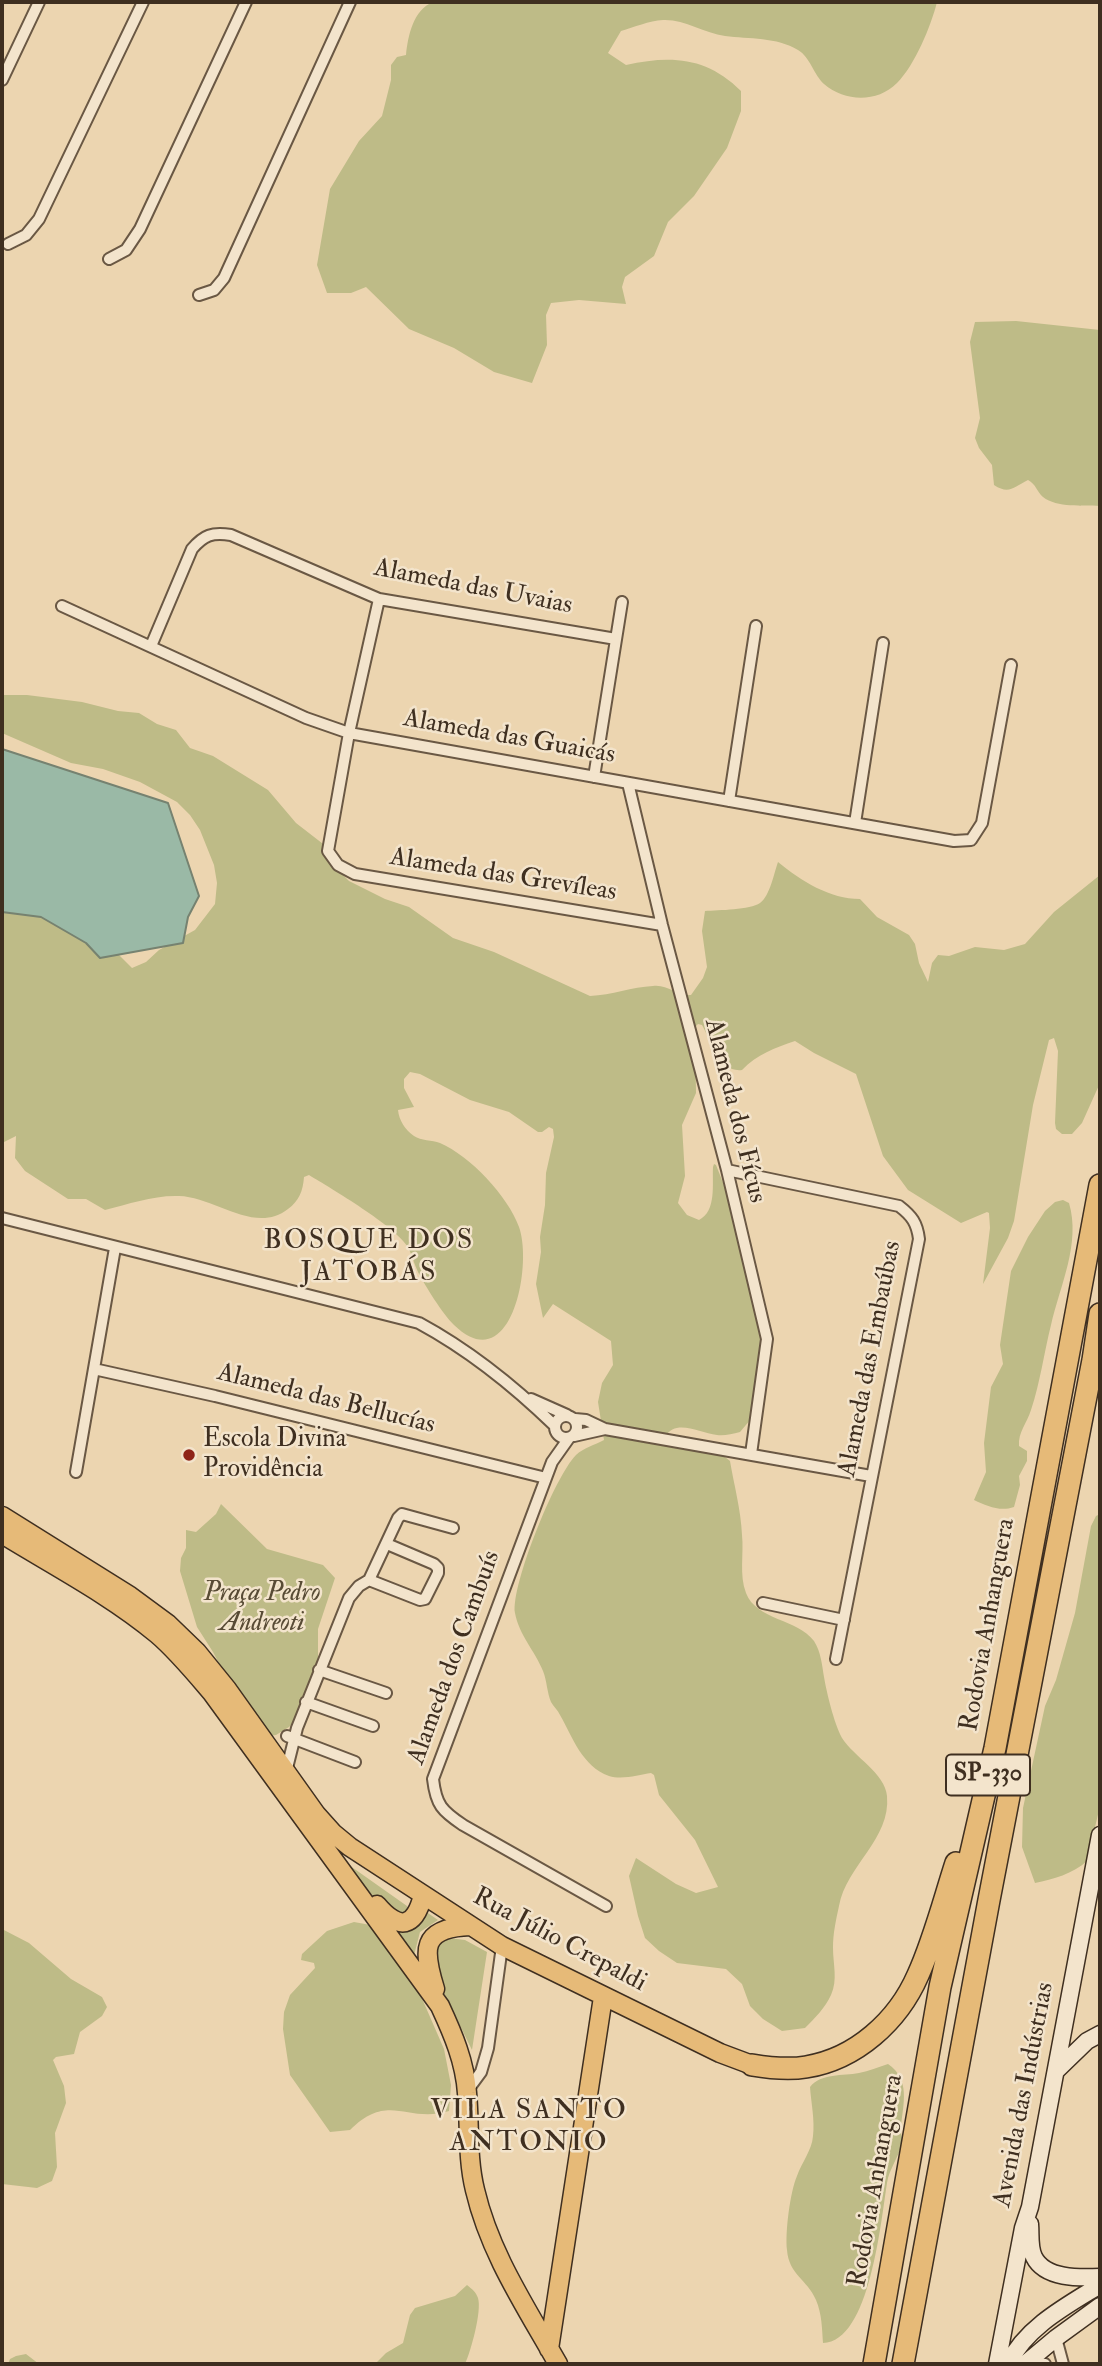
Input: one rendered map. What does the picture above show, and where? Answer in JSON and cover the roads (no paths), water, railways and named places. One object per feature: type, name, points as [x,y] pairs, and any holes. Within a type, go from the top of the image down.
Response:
[{"type":"highway","name":"Rodovia Anhanguera","points":[[874,2364],[940,1987],[995,1748],[1100,1185]]},
{"type":"highway","name":"Rodovia Anhanguera","points":[[903,2364],[1100,1315]]},
{"type":"highway","points":[[752,2065],[778,2069],[806,2067],[831,2060],[873,2037],[892,2017],[918,1976],[995,1748]]},
{"type":"main road","name":"Rua Júlio Crepaldi","points":[[2,1516],[130,1596],[168,1625],[197,1652],[316,1814],[333,1833],[350,1846],[502,1946],[720,2053],[752,2065]]},
{"type":"main road","points":[[2,1534],[122,1608],[158,1635],[185,1662],[212,1693],[440,2006]]},
{"type":"main road","name":"Avenida das Indústrias","points":[[997,2364],[1023,2228],[1030,2207],[1100,1835]]},
{"type":"main road","points":[[325,1848],[355,1877],[386,1915],[397,1922],[406,1923],[414,1919],[423,1895]]},
{"type":"main road","points":[[470,1926],[443,1929],[435,1935],[430,1944],[427,1962],[440,2006],[457,2042],[467,2091],[468,2138],[474,2187],[485,2227],[508,2278],[553,2356]]},
{"type":"main road","points":[[553,2356],[557,2294],[603,1997]]},
{"type":"main road","points":[[1056,2071],[1087,2041],[1100,2034]]},
{"type":"main road","points":[[1030,2207],[1031,2243],[1034,2256],[1040,2265],[1061,2275],[1100,2277]]},
{"type":"main road","points":[[1007,2364],[1032,2331],[1100,2285]]},
{"type":"main road","points":[[522,2302],[536,2308],[557,2294]]},
{"type":"main road","points":[[1074,2302],[1084,2316]]},
{"type":"main road","points":[[1026,2363],[1100,2306]]},
{"type":"street","points":[[2,80],[38,2]]},
{"type":"street","points":[[8,244],[26,235],[39,219],[144,2]]},
{"type":"street","points":[[109,259],[126,250],[140,229],[246,2]]},
{"type":"street","points":[[199,296],[214,290],[224,278],[350,2]]},
{"type":"street","name":"Alameda das Uvaias","points":[[151,646],[192,549],[202,537],[216,532],[231,535],[379,599],[616,639]]},
{"type":"street","points":[[349,733],[379,599]]},
{"type":"street","points":[[594,777],[622,603]]},
{"type":"street","name":"Alameda das Guaicás","points":[[62,606],[306,718],[349,733],[954,841],[971,840],[982,823],[1012,666]]},
{"type":"street","points":[[729,801],[756,626]]},
{"type":"street","points":[[855,823],[883,643]]},
{"type":"street","name":"Alameda das Grevíleas","points":[[349,733],[328,851],[338,865],[355,874],[662,925]]},
{"type":"street","name":"Alameda dos Fícus","points":[[628,783],[662,925],[727,1170],[767,1339],[751,1454]]},
{"type":"street","name":"Alameda das Embaúbas","points":[[727,1170],[900,1206],[918,1225],[919,1239],[836,1659]]},
{"type":"street","points":[[2,1218],[419,1323],[446,1337],[526,1396],[605,1429],[871,1476]]},
{"type":"street","points":[[76,1472],[115,1248]]},
{"type":"street","name":"Alameda das Bellucías","points":[[94,1369],[229,1399],[546,1478]]},
{"type":"street","points":[[526,1396],[561,1437],[605,1429]]},
{"type":"street","points":[[555,1428],[559,1418],[571,1417]]},
{"type":"street","points":[[571,1417],[578,1428],[571,1437]]},
{"type":"street","name":"Alameda dos Cambuís","points":[[555,1428],[552,1462],[433,1779],[435,1797],[444,1812],[606,1906]]},
{"type":"street","name":"Alameda dos Cambuís","points":[[552,1462],[571,1437]]},
{"type":"street","points":[[286,1772],[293,1734],[349,1598],[359,1586],[369,1580],[398,1518],[402,1514],[453,1528]]},
{"type":"street","points":[[369,1580],[420,1600],[428,1595],[438,1568],[387,1544]]},
{"type":"street","points":[[763,1603],[844,1620]]},
{"type":"street","points":[[319,1670],[386,1693]]},
{"type":"street","points":[[306,1702],[373,1726]]},
{"type":"street","points":[[265,1743],[293,1734],[355,1762]]},
{"type":"street","points":[[467,2091],[481,2072],[488,2048],[502,1946]]},
{"type":"street","points":[[1056,2338],[1063,2364]]},
{"type":"street","points":[[1026,2363],[1045,2364]]},
{"type":"place","name":"Escola Divina Providência","points":[[189,1455]]},
{"type":"district","name":"BOSQUE DOS JATOBÁS","points":[[369,1258]]},
{"type":"district","name":"VILA SANTO ANTONIO","points":[[529,2128]]},
{"type":"park label","name":"Praça Pedro Andreoti","points":[[262,1609]]}]
